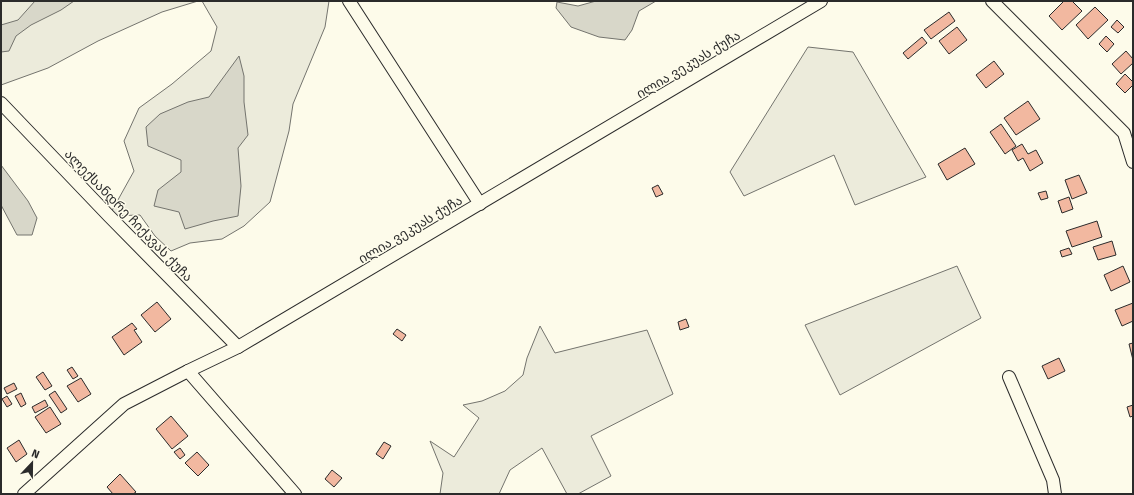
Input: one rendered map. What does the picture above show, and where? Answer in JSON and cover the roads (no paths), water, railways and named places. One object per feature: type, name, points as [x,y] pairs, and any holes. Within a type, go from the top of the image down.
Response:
[{"type":"street","points":[[349,1],[480,204]]},
{"type":"street","name":"ილია ვეკუას ქუჩა","points":[[24,494],[124,404],[238,347],[820,1]]},
{"type":"street","points":[[992,1],[1124,133],[1133,162]]},
{"type":"street","name":"ალექსანდრე ჩიქავას ქუჩა","points":[[1,103],[238,347]]},
{"type":"street","points":[[188,371],[295,494]]},
{"type":"street","points":[[1009,377],[1053,480],[1055,494]]}]
